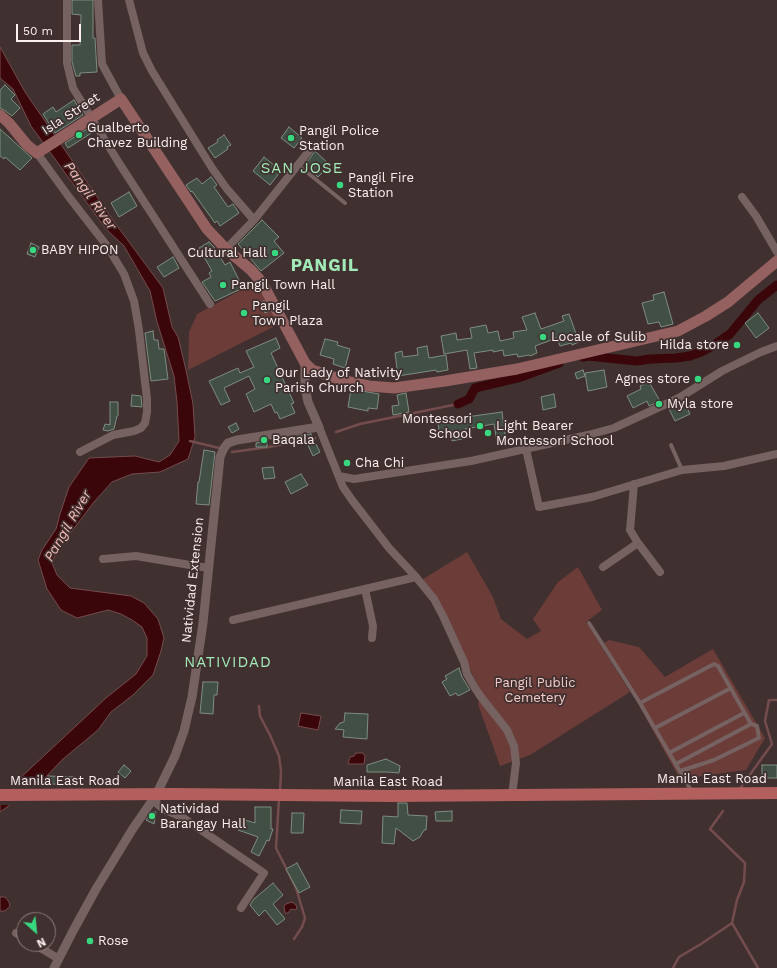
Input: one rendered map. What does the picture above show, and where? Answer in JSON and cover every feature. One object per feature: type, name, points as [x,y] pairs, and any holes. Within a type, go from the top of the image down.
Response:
[{"type":"main road","name":"Isla Street","points":[[41,151],[91,117],[121,99]]},
{"type":"main road","points":[[121,99],[197,216],[226,249],[251,270],[259,279],[305,363],[312,370],[345,381],[377,387],[394,388],[445,382],[517,369],[678,330],[724,305],[777,261]]},
{"type":"main road","points":[[0,115],[9,123],[27,145],[41,151]]},
{"type":"main road","name":"Manila East Road","points":[[0,795],[512,795],[777,793]]},
{"type":"street","points":[[67,0],[67,63],[73,88],[127,176],[210,304]]},
{"type":"street","points":[[98,0],[102,64],[121,99]]},
{"type":"street","points":[[129,0],[143,53],[152,71],[212,168],[254,220]]},
{"type":"street","points":[[41,151],[75,206],[108,246],[124,274],[134,301],[139,330],[147,399],[145,423],[141,428],[134,431],[113,435],[80,452]]},
{"type":"street","points":[[226,249],[254,220],[309,151]]},
{"type":"street","points":[[742,197],[756,216],[777,252]]},
{"type":"street","points":[[339,476],[354,479],[471,461],[614,428],[679,398],[722,371],[777,346]]},
{"type":"street","points":[[305,363],[305,387],[308,402],[318,428],[329,449],[339,476],[352,500],[389,548],[434,599],[464,662],[467,674],[481,697],[507,730],[514,746],[516,763],[512,795]]},
{"type":"street","name":"Natividad Extension","points":[[54,968],[96,889],[132,830],[156,795],[175,756],[186,724],[192,697],[203,623],[220,457],[224,448],[228,443],[237,440],[318,428]]},
{"type":"street","points":[[526,449],[539,507],[592,497],[682,470],[724,466],[777,454]]},
{"type":"street","points":[[634,484],[630,530],[660,572]]},
{"type":"street","points":[[604,567],[638,543]]},
{"type":"street","points":[[103,559],[121,556],[147,557],[208,568]]},
{"type":"street","points":[[233,620],[416,577]]},
{"type":"street","points":[[366,589],[373,626],[372,638]]},
{"type":"street","points":[[156,795],[156,803],[163,809],[182,816],[264,873],[241,908]]},
{"type":"street","points":[[47,952],[59,959]]},
{"type":"lane","points":[[298,165],[345,203]]},
{"type":"lane","points":[[672,445],[682,470]]},
{"type":"lane","points":[[589,624],[640,703],[693,793]]},
{"type":"lane","points":[[640,703],[714,664],[718,666],[751,724],[756,726],[759,738],[714,760],[680,771]]},
{"type":"lane","points":[[655,728],[731,688]]},
{"type":"lane","points":[[669,753],[744,713]]},
{"type":"lane","points":[[676,764],[751,724]]},
{"type":"green space","points":[[254,283],[258,284],[279,324],[188,370],[189,332],[197,314]]},
{"type":"green space","name":"Pangil Public Cemetery","points":[[467,552],[493,597],[501,619],[527,639],[541,631],[533,619],[558,582],[578,567],[602,610],[586,622],[630,692],[530,755],[500,766],[478,704],[482,693],[423,579]]},
{"type":"green space","points":[[609,640],[639,647],[665,677],[713,649],[765,738],[746,770],[680,779],[604,643]]},
{"type":"water","name":"Pangil River","points":[[0,47],[25,92],[115,223],[163,288],[172,327],[178,337],[186,370],[193,404],[195,437],[188,459],[160,472],[132,474],[112,482],[94,502],[56,552],[52,563],[57,575],[70,588],[131,596],[144,603],[158,619],[164,638],[153,675],[133,695],[111,712],[98,730],[63,759],[39,784],[0,812],[0,794],[18,780],[106,698],[136,674],[147,656],[147,638],[142,627],[132,620],[121,614],[108,610],[77,618],[61,610],[47,589],[38,560],[42,550],[56,529],[69,487],[89,458],[135,456],[159,462],[170,455],[179,441],[174,376],[157,322],[150,291],[124,246],[106,229],[31,126],[13,89],[0,78]]},
{"type":"water","points":[[301,713],[321,716],[318,730],[298,726]]},
{"type":"water","points":[[356,753],[363,753],[365,756],[364,764],[348,764],[350,757],[354,756]]},
{"type":"water","points":[[0,897],[5,897],[9,902],[10,906],[5,911],[0,911]]},
{"type":"water","points":[[292,902],[297,906],[296,910],[291,909],[288,913],[285,913],[284,906]]},
{"type":"pier","points":[[11,783],[42,784],[13,805],[0,805],[0,792]]},
{"type":"building","points":[[72,0],[93,0],[93,38],[95,38],[97,72],[80,73],[80,76],[76,76],[72,62],[72,45],[80,45],[81,15],[72,14]]},
{"type":"building","points":[[5,85],[15,95],[11,99],[20,108],[12,116],[0,108],[0,90]]},
{"type":"building","points":[[74,100],[83,115],[55,133],[43,114],[53,107],[56,112]]},
{"type":"building","name":"Gualberto Chavez Building","points":[[90,127],[93,132],[68,148],[65,143]]},
{"type":"building","name":"Pangil Police Station","points":[[289,127],[302,138],[294,148],[281,138]]},
{"type":"building","points":[[0,129],[32,158],[20,170],[5,157],[4,159],[0,156]]},
{"type":"building","points":[[224,135],[231,145],[227,147],[228,149],[215,158],[208,148],[218,142],[217,140]]},
{"type":"building","points":[[315,151],[330,165],[318,177],[305,165]]},
{"type":"building","points":[[264,157],[281,171],[270,185],[253,171]]},
{"type":"building","points":[[211,177],[217,185],[214,187],[228,207],[233,204],[239,213],[220,226],[217,221],[215,223],[186,185],[197,178],[202,184]]},
{"type":"building","points":[[129,192],[137,206],[119,217],[111,203]]},
{"type":"building","points":[[262,220],[279,237],[274,241],[284,253],[261,271],[238,244]]},
{"type":"building","name":"Pangil Town Hall","points":[[209,242],[214,247],[225,265],[230,262],[243,288],[215,301],[202,282],[211,277],[209,273],[212,271],[199,248]]},
{"type":"building","name":"BABY HIPON","points":[[31,243],[39,247],[35,257],[27,254]]},
{"type":"building","points":[[173,257],[179,268],[164,277],[157,267]]},
{"type":"building","points":[[664,292],[673,324],[661,327],[659,322],[648,324],[642,303],[654,300],[653,295]]},
{"type":"building","points":[[264,301],[269,311],[265,313],[260,303]]},
{"type":"building","points":[[535,313],[541,329],[564,321],[562,316],[569,314],[579,342],[572,345],[571,343],[560,346],[557,338],[535,346],[537,353],[530,356],[518,357],[517,354],[504,356],[503,350],[474,353],[477,368],[470,369],[467,350],[444,354],[441,336],[456,333],[457,340],[472,338],[470,328],[486,325],[488,333],[498,331],[500,341],[514,338],[513,332],[527,330],[522,317]]},
{"type":"building","points":[[758,313],[769,328],[756,338],[745,323]]},
{"type":"building","points":[[153,331],[154,340],[158,340],[159,349],[164,349],[168,379],[151,381],[145,333]]},
{"type":"building","name":"Our Lady of Nativity Parish Church","points":[[276,338],[280,348],[271,353],[294,403],[291,404],[295,413],[280,419],[277,412],[275,413],[271,404],[254,412],[246,394],[255,389],[249,376],[224,388],[230,401],[221,405],[209,381],[238,368],[240,373],[254,367],[246,351]]},
{"type":"building","points":[[325,339],[338,342],[337,345],[350,349],[345,368],[333,364],[334,359],[320,355]]},
{"type":"building","points":[[427,346],[429,358],[446,355],[448,370],[437,372],[436,370],[398,376],[395,353],[402,351],[403,357],[418,355],[417,348]]},
{"type":"building","points":[[583,370],[585,376],[577,379],[575,373]]},
{"type":"building","points":[[604,370],[607,387],[588,391],[585,373]]},
{"type":"building","points":[[649,382],[660,401],[649,406],[647,401],[633,408],[627,396],[641,389],[640,386]]},
{"type":"building","points":[[351,389],[379,394],[377,409],[368,408],[368,411],[348,407]]},
{"type":"building","points":[[406,393],[409,412],[393,415],[392,406],[399,405],[397,395]]},
{"type":"building","points":[[554,394],[556,407],[543,410],[541,397]]},
{"type":"building","points":[[132,395],[141,396],[142,407],[131,406]]},
{"type":"building","points":[[684,401],[690,414],[675,421],[669,409]]},
{"type":"building","points":[[110,402],[118,402],[118,416],[114,429],[108,431],[103,430],[105,424],[110,425]]},
{"type":"building","points":[[502,412],[506,441],[497,442],[494,424],[465,429],[466,438],[452,441],[451,434],[440,436],[438,423],[453,421],[452,419]]},
{"type":"building","points":[[236,423],[239,429],[232,433],[228,427]]},
{"type":"building","points":[[311,434],[314,445],[316,444],[320,452],[313,456],[305,439],[282,442],[281,439]]},
{"type":"building","points":[[267,441],[267,447],[256,447],[256,443]]},
{"type":"building","points":[[204,450],[215,452],[209,505],[196,504],[198,482]]},
{"type":"building","points":[[273,467],[275,478],[264,479],[262,468]]},
{"type":"building","points":[[301,474],[308,485],[291,494],[285,482]]},
{"type":"building","points":[[459,668],[462,677],[470,690],[458,696],[456,693],[450,696],[442,682],[447,679],[445,676]]},
{"type":"building","points":[[203,682],[218,682],[217,695],[214,695],[213,714],[200,713]]},
{"type":"building","points":[[345,713],[368,714],[367,739],[343,737],[344,730],[335,729],[340,723],[344,722]]},
{"type":"building","points":[[386,759],[400,766],[399,773],[367,772],[367,765]]},
{"type":"building","points":[[124,765],[131,771],[125,778],[118,772]]},
{"type":"building","points":[[762,765],[777,765],[777,778],[762,778]]},
{"type":"building","points":[[48,776],[75,777],[74,784],[48,784]]},
{"type":"building","points":[[398,803],[407,803],[408,815],[427,816],[426,830],[424,830],[420,837],[413,841],[396,828],[394,844],[382,843],[383,816],[398,817]]},
{"type":"building","points":[[255,807],[271,807],[271,829],[273,829],[269,841],[267,840],[259,856],[251,852],[258,837],[238,830],[242,819],[255,823]]},
{"type":"building","points":[[341,810],[362,811],[361,824],[340,823]]},
{"type":"building","points":[[452,811],[452,821],[436,821],[435,812]]},
{"type":"building","name":"Natividad Barangay Hall","points":[[152,812],[156,812],[154,824],[146,820]]},
{"type":"building","points":[[292,813],[304,813],[303,833],[291,833]]},
{"type":"building","points":[[297,863],[310,887],[299,893],[286,869]]},
{"type":"building","points":[[273,883],[283,895],[273,904],[285,919],[277,925],[265,910],[259,916],[250,905],[254,899]]},
{"type":"waterway","points":[[583,357],[588,356],[637,361],[676,358],[690,356],[701,352],[730,334],[758,300],[777,285]]},
{"type":"waterway","points":[[458,404],[469,399],[475,388],[521,377],[559,363]]},
{"type":"waterway","points":[[336,432],[360,424],[458,404]]},
{"type":"waterway","points":[[232,452],[269,447],[315,438]]},
{"type":"waterway","points":[[190,441],[219,448]]},
{"type":"waterway","points":[[741,787],[772,744],[765,721],[769,700],[777,700]]},
{"type":"waterway","points":[[259,706],[260,716],[279,756],[281,771],[280,792]]},
{"type":"waterway","points":[[279,799],[276,848],[296,888],[305,918],[302,927],[294,939]]},
{"type":"waterway","points":[[673,968],[679,957],[732,923],[737,900],[744,882],[745,863],[710,829],[723,811]]},
{"type":"waterway","points":[[732,923],[758,968]]},
{"type":"place","name":"Gualberto Chavez Building","points":[[79,135]]},
{"type":"place","name":"Pangil Police Station","points":[[291,138]]},
{"type":"place","name":"Pangil Fire Station","points":[[340,185]]},
{"type":"place","name":"BABY HIPON","points":[[33,250]]},
{"type":"place","name":"Cultural Hall","points":[[275,253]]},
{"type":"place","name":"Pangil Town Hall","points":[[223,285]]},
{"type":"place","name":"Pangil Town Plaza","points":[[244,313]]},
{"type":"place","name":"Locale of Sulib","points":[[543,337]]},
{"type":"place","name":"Hilda store","points":[[737,345]]},
{"type":"place","name":"Agnes store","points":[[698,379]]},
{"type":"place","name":"Our Lady of Nativity Parish Church","points":[[267,380]]},
{"type":"place","name":"Myla store","points":[[659,404]]},
{"type":"place","name":"Montessori School","points":[[480,426]]},
{"type":"place","name":"Light Bearer Montessori School","points":[[488,433]]},
{"type":"place","name":"Baqala","points":[[264,440]]},
{"type":"place","name":"Cha Chi","points":[[347,463]]},
{"type":"place","name":"Natividad Barangay Hall","points":[[152,816]]},
{"type":"place","name":"Rose","points":[[90,941]]},
{"type":"district","name":"SAN JOSE","points":[[302,169]]},
{"type":"district","name":"PANGIL","points":[[325,266]]},
{"type":"district","name":"NATIVIDAD","points":[[228,663]]}]
